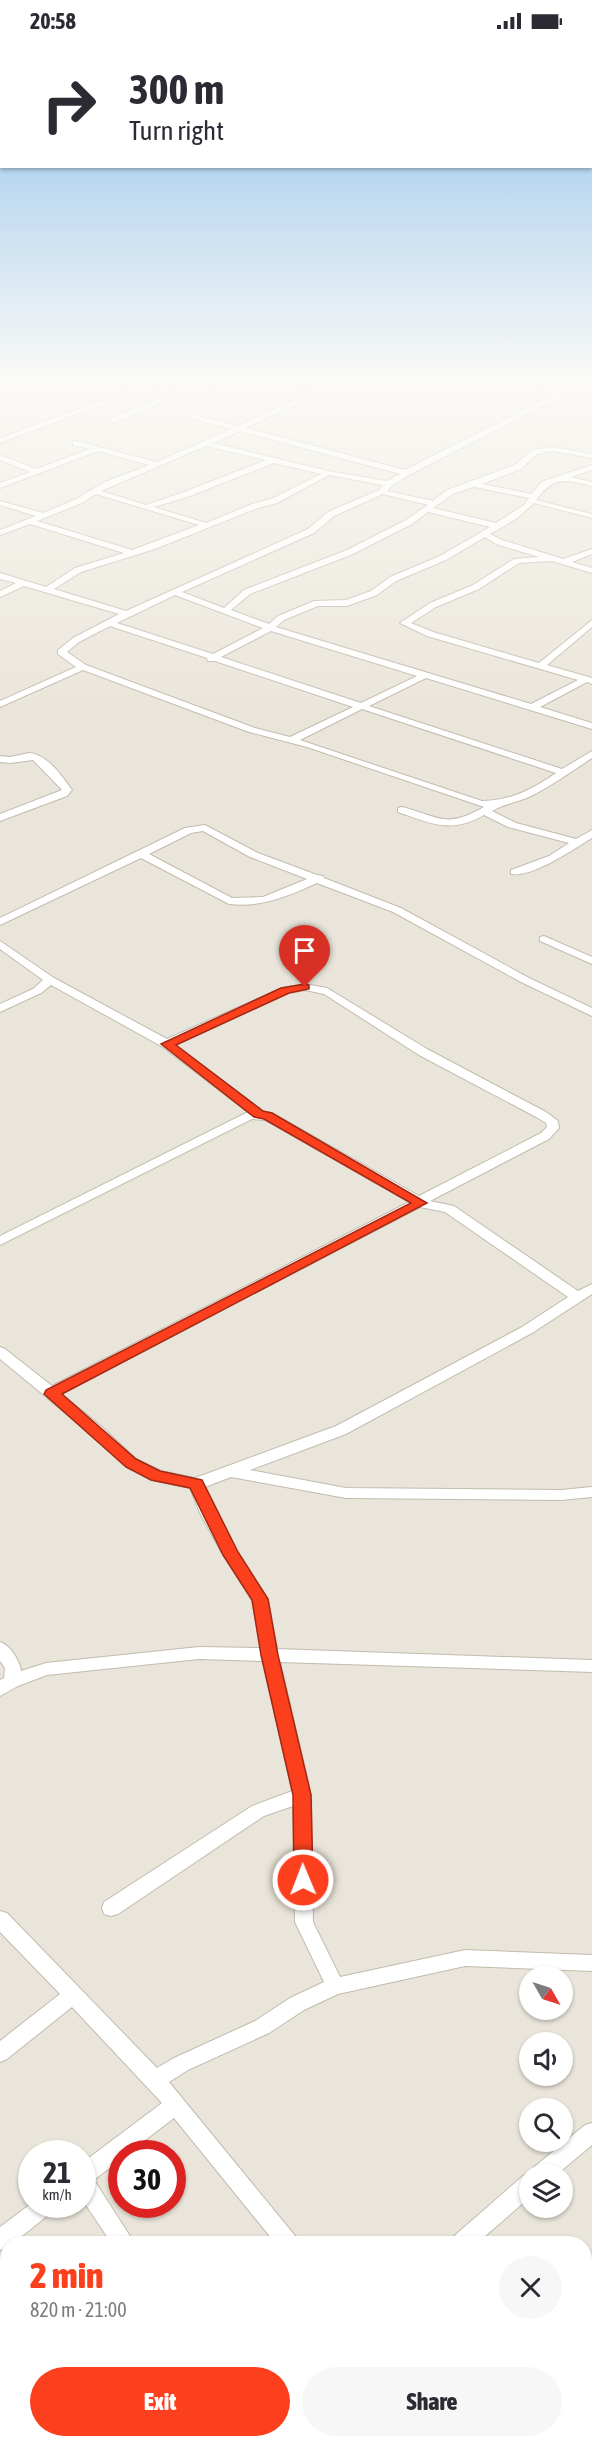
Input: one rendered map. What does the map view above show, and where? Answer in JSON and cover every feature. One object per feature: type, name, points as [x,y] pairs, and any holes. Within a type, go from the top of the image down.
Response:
[{"type":"street","points":[[0,532],[93,493]]},
{"type":"street","points":[[101,493],[206,525]]},
{"type":"street","points":[[149,506],[189,493]]},
{"type":"street","points":[[47,590],[78,570],[132,553],[274,501],[289,493]]},
{"type":"street","points":[[379,493],[331,514],[311,531],[174,592],[76,640],[61,652],[83,667],[252,730],[292,740],[481,804],[512,825],[576,842]]},
{"type":"street","points":[[386,493],[497,526]]},
{"type":"street","points":[[225,611],[247,592],[350,552],[432,507],[449,493]]},
{"type":"street","points":[[505,493],[592,516]]},
{"type":"street","points":[[211,659],[270,628],[281,618],[310,605],[347,603],[374,593],[393,579],[443,558],[485,534],[534,499],[538,493]]},
{"type":"street","points":[[0,503],[42,515]]},
{"type":"street","points":[[29,521],[132,553]]},
{"type":"street","points":[[485,534],[511,546],[592,571]]},
{"type":"street","points":[[511,546],[517,561]]},
{"type":"street","points":[[564,562],[592,551]]},
{"type":"street","points":[[552,559],[517,561],[476,587],[433,605],[404,623],[430,633],[589,680]]},
{"type":"street","points":[[0,576],[127,615]]},
{"type":"street","points":[[0,594],[22,584]]},
{"type":"street","points":[[174,592],[270,628],[592,726]]},
{"type":"street","points":[[542,665],[592,622]]},
{"type":"street","points":[[109,624],[561,772]]},
{"type":"street","points":[[0,704],[83,667]]},
{"type":"street","points":[[292,740],[423,676]]},
{"type":"street","points":[[531,708],[589,680]]},
{"type":"street","points":[[402,810],[453,826],[463,824],[488,808],[524,795],[592,753]]},
{"type":"street","points":[[0,759],[12,761],[33,756],[39,758],[67,790],[63,794],[0,818]]},
{"type":"street","points":[[0,922],[189,830],[205,828],[254,855],[319,878],[397,910],[525,980],[592,1012]]},
{"type":"street","points":[[515,872],[553,858],[592,832]]},
{"type":"street","points":[[140,853],[229,901],[244,904],[277,897],[319,878]]},
{"type":"street","points":[[544,939],[592,961]]},
{"type":"street","points":[[0,944],[50,980],[167,1044],[259,1114],[268,1116],[421,1203],[449,1209],[578,1297]]},
{"type":"street","points":[[0,1008],[37,991],[50,980]]},
{"type":"street","points":[[51,1394],[421,1203],[545,1136],[553,1128],[552,1121],[423,1052],[327,991],[305,987],[286,990],[167,1044]]},
{"type":"street","points":[[0,1241],[241,1119],[259,1114]]},
{"type":"street","points":[[0,1352],[96,1430],[131,1463],[157,1476],[196,1484],[340,1430],[527,1330],[592,1288]]},
{"type":"street","points":[[230,1471],[346,1492],[561,1495],[592,1492]]},
{"type":"street","points":[[196,1484],[226,1545],[260,1599],[270,1655],[302,1795],[304,1922],[335,1986]]},
{"type":"street","points":[[0,1648],[13,1667],[6,1685]]},
{"type":"street","points":[[6,1685],[46,1669],[209,1653],[592,1666]]},
{"type":"street","points":[[111,1908],[258,1811],[302,1795]]},
{"type":"street","points":[[0,1919],[155,2080],[282,2236]]},
{"type":"street","points":[[155,2080],[181,2064],[262,2027],[297,2004],[335,1986],[465,1958],[592,1963]]},
{"type":"street","points":[[0,2053],[73,1995]]},
{"type":"street","points":[[96,2167],[174,2106]]},
{"type":"street","points":[[553,2164],[592,2132]]},
{"type":"street","points":[[469,2236],[519,2193]]},
{"type":"street","points":[[96,2200],[119,2236]]},
{"type":"street","points":[[5,2236],[28,2218]]},
{"type":"shaded area","points":[[0,493],[592,493],[592,2236],[0,2236]]},
{"type":"route","points":[[303,1880],[302,1795],[270,1655],[260,1599],[208,1514],[196,1484],[157,1476],[131,1463],[96,1430],[51,1394],[421,1203],[268,1116],[259,1114],[167,1044],[286,990],[305,987]]}]
